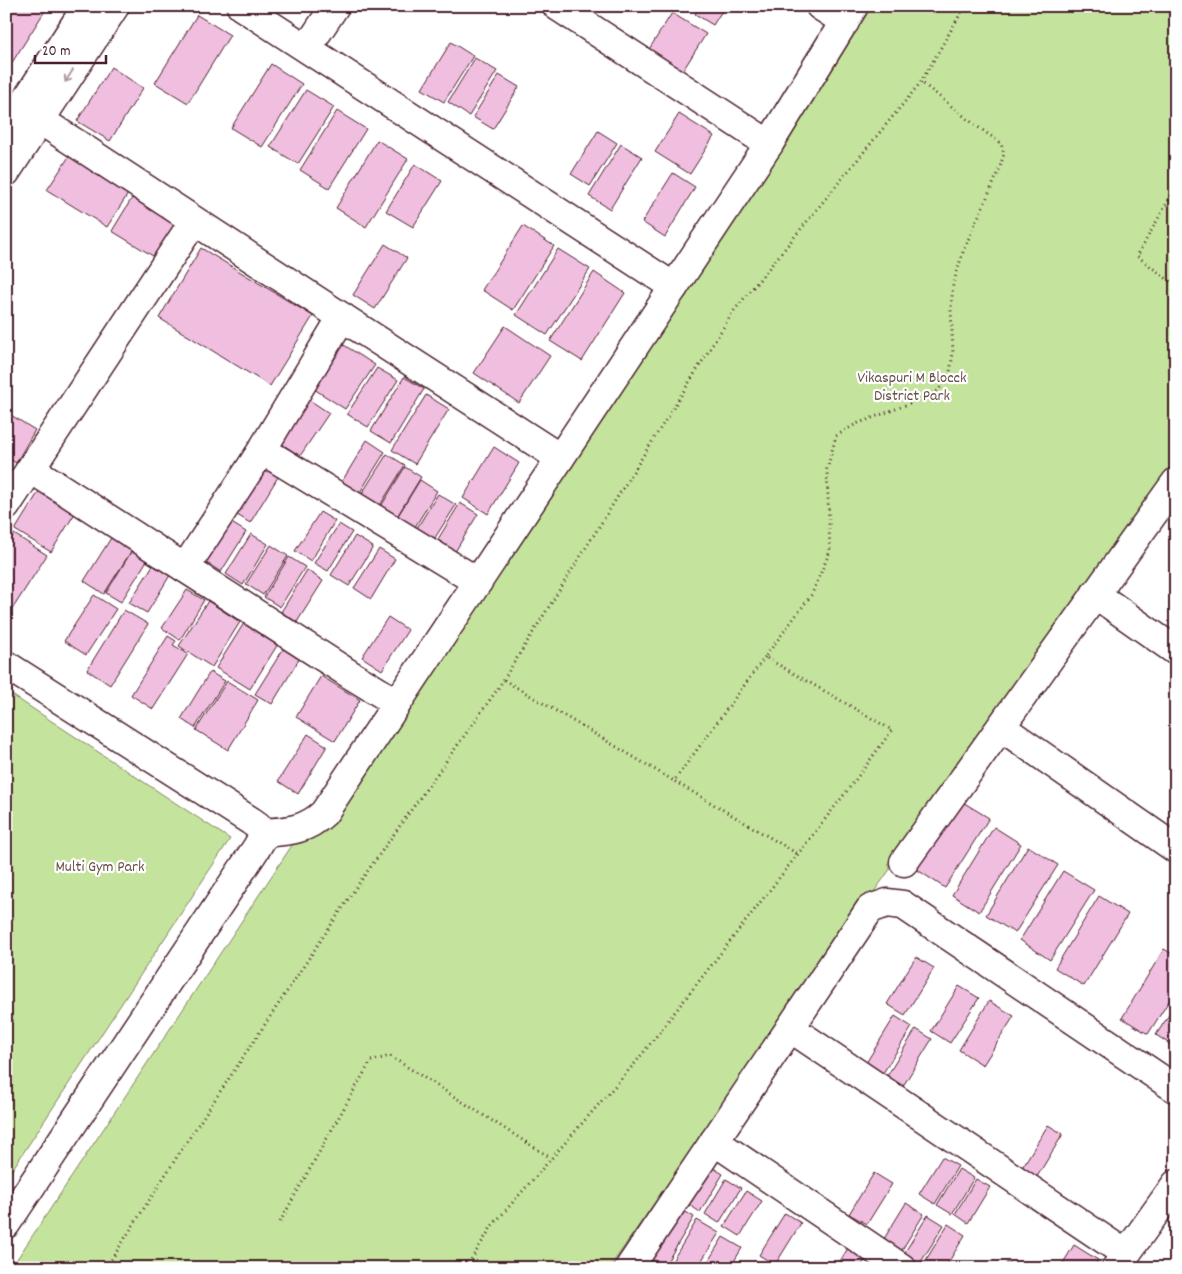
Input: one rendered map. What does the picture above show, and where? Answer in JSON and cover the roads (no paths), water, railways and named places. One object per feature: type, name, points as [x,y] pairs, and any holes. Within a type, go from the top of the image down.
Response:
[{"type":"street","points":[[6,131],[87,6]]},
{"type":"street","points":[[6,172],[115,6]]},
{"type":"street","points":[[241,6],[674,286]]},
{"type":"street","points":[[307,48],[335,6]]},
{"type":"street","points":[[557,6],[769,144]]},
{"type":"street","points":[[263,833],[298,829],[313,823],[324,813],[769,144],[849,14],[820,6]]},
{"type":"street","points":[[40,120],[560,458]]},
{"type":"street","points":[[6,506],[194,221]]},
{"type":"street","points":[[184,568],[262,450],[342,317]]},
{"type":"street","points":[[262,450],[478,582]]},
{"type":"street","points":[[31,469],[350,675],[397,703]]},
{"type":"street","points":[[904,862],[1175,485]]},
{"type":"street","points":[[1095,594],[1176,651]]},
{"type":"street","points":[[6,665],[258,826],[263,833]]},
{"type":"street","points":[[1000,727],[1176,849]]},
{"type":"street","points":[[6,1224],[257,847],[263,833]]},
{"type":"street","points":[[636,1265],[714,1141],[870,909],[887,903],[903,906],[1176,1089]]},
{"type":"street","points":[[790,1028],[1121,1261],[1176,1184]]},
{"type":"street","points":[[714,1141],[902,1268]]},
{"type":"park label","name":"Vikaspuri M Blocck District Park","points":[[912,385]]},
{"type":"park label","name":"Multi Gym Park","points":[[100,865]]}]
